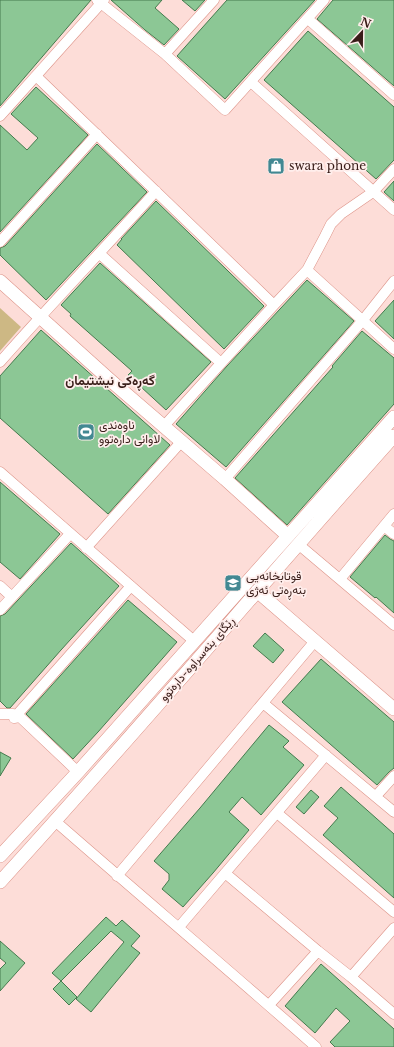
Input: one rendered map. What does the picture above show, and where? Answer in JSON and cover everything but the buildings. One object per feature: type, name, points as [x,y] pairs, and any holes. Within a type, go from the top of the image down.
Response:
[{"type":"street","points":[[165,54],[214,0]]},
{"type":"street","points":[[0,116],[100,1],[165,54],[225,110],[324,0]]},
{"type":"street","points":[[308,18],[394,95]]},
{"type":"street","points":[[36,76],[274,304]]},
{"type":"street","points":[[251,82],[394,210]]},
{"type":"street","points":[[0,242],[97,134]]},
{"type":"street","points":[[164,426],[274,304],[307,270],[331,224],[341,214],[373,192],[394,169]]},
{"type":"street","points":[[0,362],[40,316],[100,254],[156,192]]},
{"type":"street","points":[[100,254],[221,363]]},
{"type":"street","points":[[307,270],[394,349]]},
{"type":"street","points":[[0,281],[110,380],[182,441],[293,540],[394,625]]},
{"type":"street","points":[[225,479],[393,285]]},
{"type":"street","name":"ڕێگای بنەسراوە-دارەتوو","points":[[0,882],[56,821],[257,591],[293,540],[394,417]]},
{"type":"street","name":"ڕێگای بنەسراوە-دارەتوو","points":[[1,854],[78,772],[247,583],[293,540],[394,436]]},
{"type":"street","points":[[86,548],[182,441]]},
{"type":"street","points":[[0,472],[131,586],[190,645],[198,658]]},
{"type":"street","points":[[340,579],[394,514]]},
{"type":"street","points":[[384,526],[394,534]]},
{"type":"street","points":[[0,610],[70,534]]},
{"type":"street","points":[[0,586],[12,597]]},
{"type":"street","points":[[14,718],[131,586]]},
{"type":"street","points":[[257,591],[394,708]]},
{"type":"street","points":[[117,876],[315,641]]},
{"type":"street","points":[[263,703],[394,812]]},
{"type":"street","points":[[0,714],[12,714],[14,718]]},
{"type":"street","points":[[14,718],[20,717],[78,772]]},
{"type":"street","points":[[179,928],[326,755]]},
{"type":"street","points":[[376,796],[394,776]]},
{"type":"street","points":[[277,813],[394,912]]},
{"type":"street","points":[[56,821],[117,876],[269,1005],[316,1047]]},
{"type":"street","points":[[225,873],[318,951],[351,976],[394,1014]]},
{"type":"street","points":[[351,976],[394,928]]},
{"type":"street","points":[[269,1005],[318,951]]},
{"type":"shaded area","points":[[0,308],[21,327],[0,351]]},
{"type":"place","name":"swara phone","points":[[276,166]]},
{"type":"place","name":"ناوەندی لاوانی دارەتوو","points":[[86,432]]},
{"type":"place","name":"قوتابخانەیی بنەڕەتی ئەژی","points":[[233,583]]},
{"type":"district","name":"گەڕەکی نیشتیمان","points":[[110,380]]}]
